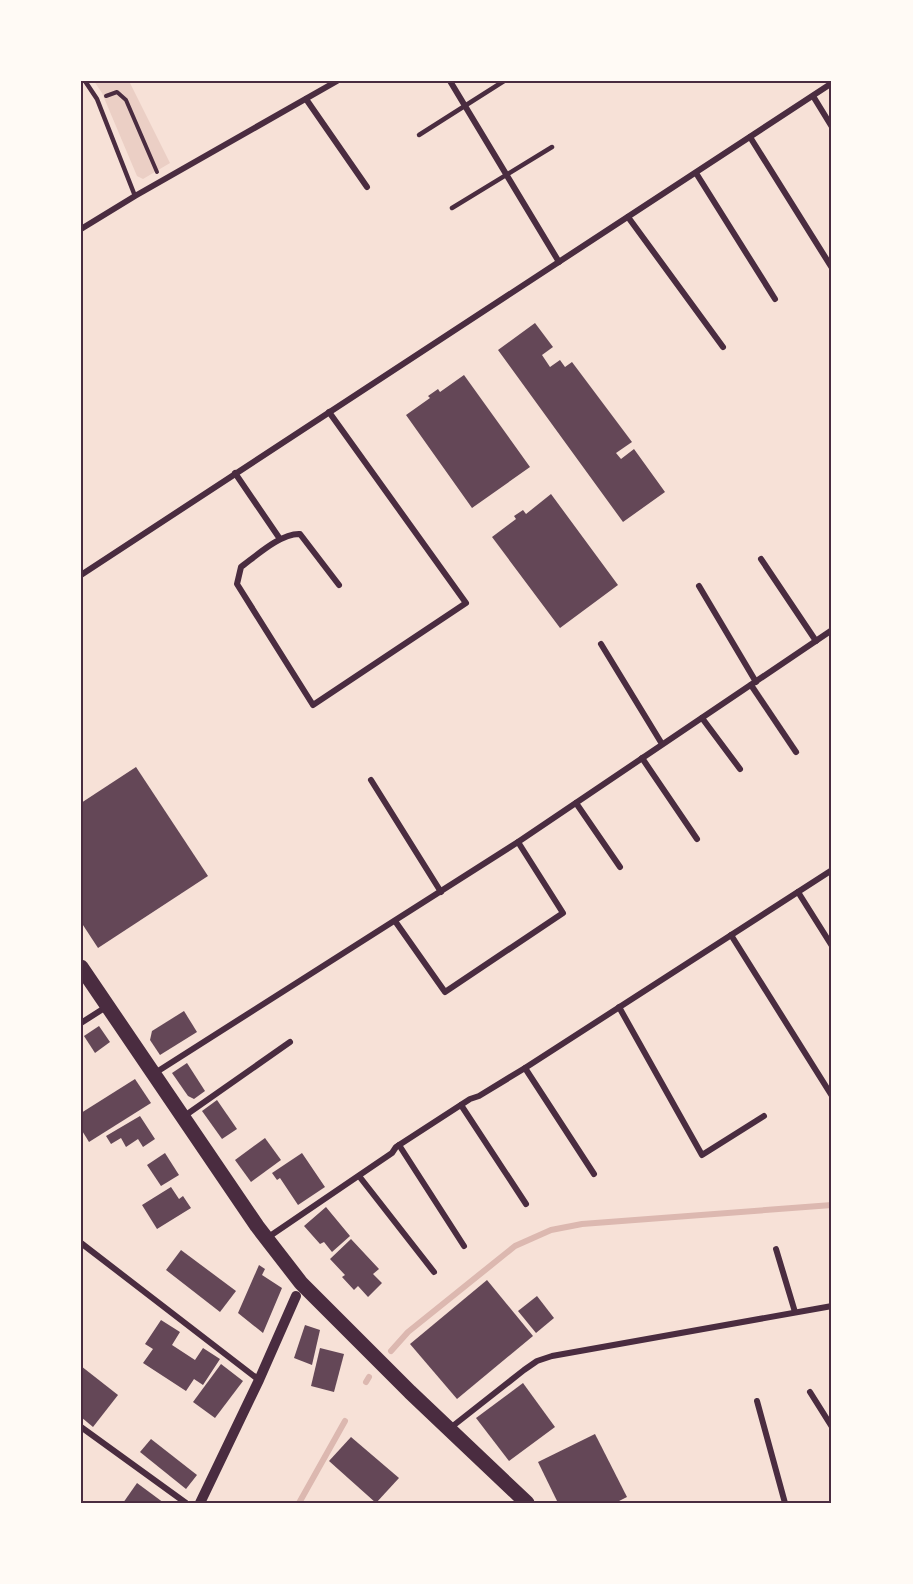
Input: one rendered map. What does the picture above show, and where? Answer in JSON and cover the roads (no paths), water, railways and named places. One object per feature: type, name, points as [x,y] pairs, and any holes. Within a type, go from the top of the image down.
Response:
[{"type":"main road","points":[[81,967],[267,1239],[299,1290],[381,1363],[527,1503]]},
{"type":"street","points":[[81,229],[337,81]]},
{"type":"street","points":[[450,81],[559,262]]},
{"type":"street","points":[[81,575],[832,83]]},
{"type":"street","points":[[813,96],[832,127]]},
{"type":"street","points":[[306,99],[368,187]]},
{"type":"street","points":[[750,137],[832,268]]},
{"type":"street","points":[[696,173],[775,298]]},
{"type":"street","points":[[628,217],[723,347]]},
{"type":"street","points":[[329,412],[466,603],[312,705],[237,585],[241,567],[280,539],[300,534],[339,585]]},
{"type":"street","points":[[235,473],[280,539]]},
{"type":"street","points":[[762,559],[816,640]]},
{"type":"street","points":[[699,586],[753,683],[796,752]]},
{"type":"street","points":[[154,1074],[518,842],[832,630]]},
{"type":"street","points":[[601,644],[663,744]]},
{"type":"street","points":[[702,718],[740,769]]},
{"type":"street","points":[[642,758],[697,839]]},
{"type":"street","points":[[371,780],[441,891]]},
{"type":"street","points":[[576,803],[620,867]]},
{"type":"street","points":[[394,921],[445,992],[563,913],[518,842]]},
{"type":"street","points":[[267,1239],[392,1153],[399,1145],[470,1099],[479,1096],[525,1068],[832,870]]},
{"type":"street","points":[[798,892],[832,946]]},
{"type":"street","points":[[731,935],[832,1096]]},
{"type":"street","points":[[81,1023],[107,1005]]},
{"type":"street","points":[[620,1007],[702,1155],[764,1116]]},
{"type":"street","points":[[183,1117],[290,1042]]},
{"type":"street","points":[[525,1068],[594,1174]]},
{"type":"street","points":[[461,1105],[526,1204]]},
{"type":"street","points":[[399,1145],[464,1246]]},
{"type":"street","points":[[359,1176],[434,1272]]},
{"type":"street","points":[[81,1243],[259,1380]]},
{"type":"street","points":[[776,1249],[795,1312]]},
{"type":"street","points":[[200,1503],[299,1290]]},
{"type":"street","points":[[449,1429],[524,1370],[537,1361],[552,1356],[832,1306]]},
{"type":"street","points":[[810,1392],[832,1426]]},
{"type":"street","points":[[757,1401],[785,1503]]},
{"type":"street","points":[[81,1427],[186,1503]]},
{"type":"lane","points":[[86,81],[98,99],[135,196]]},
{"type":"lane","points":[[419,135],[504,81]]},
{"type":"lane","points":[[452,208],[552,147]]},
{"type":"waterway","points":[[391,1351],[408,1332],[515,1246],[551,1230],[582,1224],[832,1205]]},
{"type":"waterway","points":[[366,1382],[369,1377]]},
{"type":"waterway","points":[[299,1503],[345,1421]]}]
